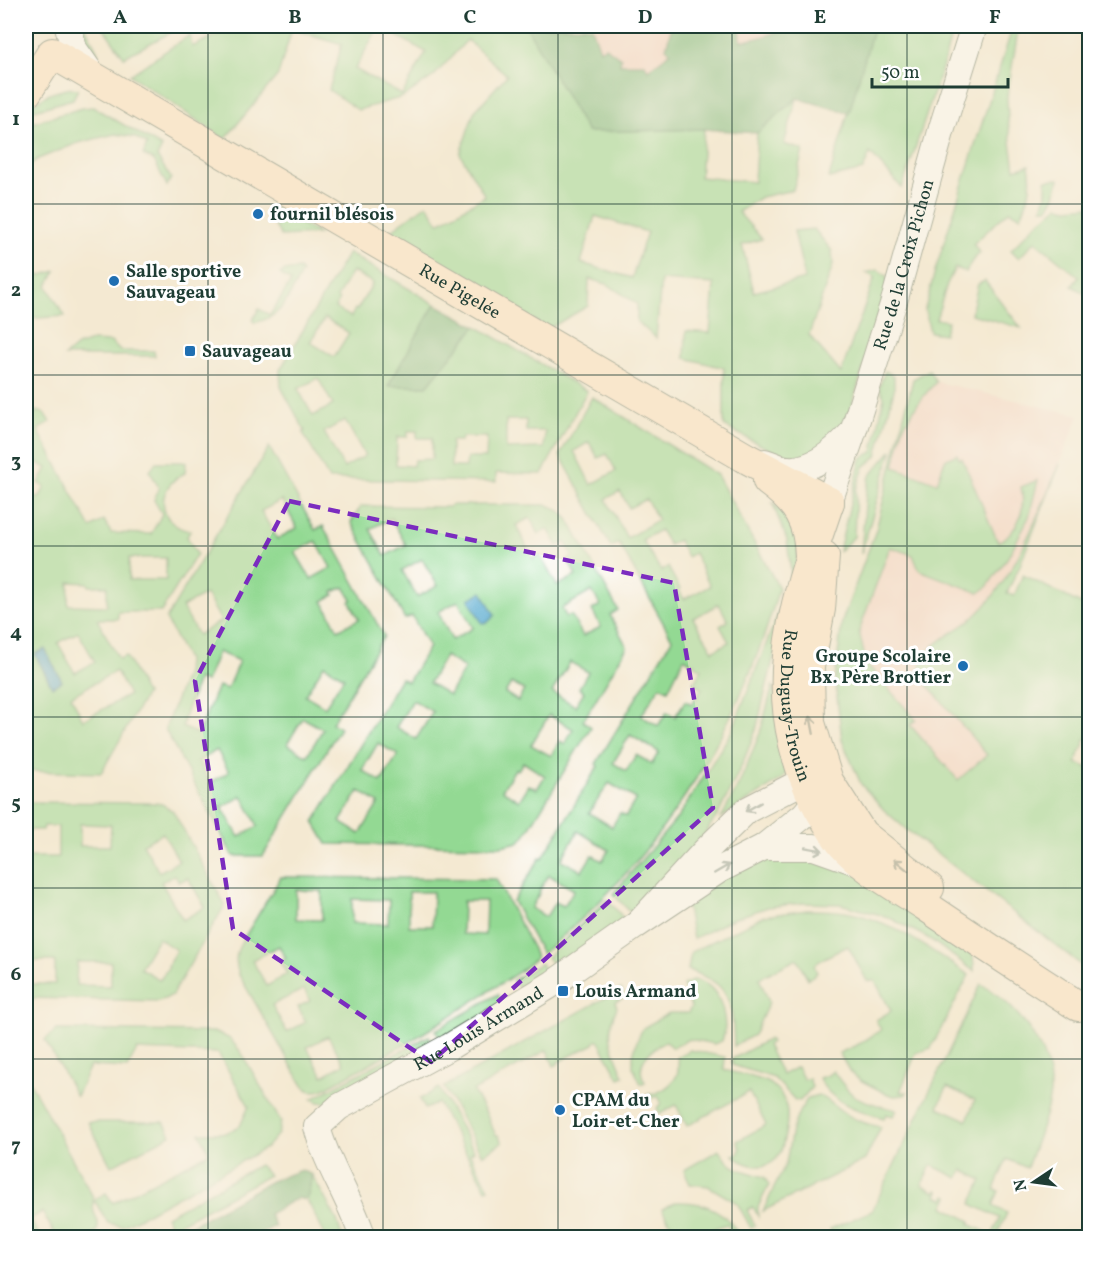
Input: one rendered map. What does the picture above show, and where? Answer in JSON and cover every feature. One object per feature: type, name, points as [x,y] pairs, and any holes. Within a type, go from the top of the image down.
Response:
[{"type":"main road","name":"Rue Pigelée","points":[[52,53],[746,458],[829,502]]},
{"type":"main road","points":[[26,94],[52,53]]},
{"type":"main road","points":[[26,94],[55,83],[93,76]]},
{"type":"main road","points":[[746,458],[763,477],[786,494],[798,511],[809,536],[810,559]]},
{"type":"main road","name":"Rue Duguay-Trouin","points":[[829,502],[799,598],[788,656],[787,691],[791,733],[841,843],[862,864],[1084,1010]]},
{"type":"main road","name":"Rue Duguay-Trouin","points":[[829,502],[820,609],[809,667],[810,723],[816,788],[862,834],[1084,1010]]},
{"type":"street","points":[[52,53],[66,26]]},
{"type":"street","points":[[66,26],[74,49],[93,76]]},
{"type":"street","name":"Rue de la Croix Pichon","points":[[829,502],[891,309],[942,128],[974,26]]},
{"type":"street","points":[[746,458],[770,463],[785,470],[797,469],[836,450],[853,432]]},
{"type":"street","points":[[638,924],[719,870],[764,846],[804,814],[816,788]]},
{"type":"street","points":[[638,924],[705,851],[747,810],[816,788]]},
{"type":"street","points":[[764,846],[814,847],[862,864]]},
{"type":"street","name":"Rue Louis Armand","points":[[363,1238],[356,1217],[322,1148],[317,1127],[339,1107],[449,1047],[560,979],[638,924]]},
{"type":"highlighted area","points":[[289,501],[674,583],[713,808],[431,1062],[233,929],[195,681]]},
{"type":"shaded area","points":[[569,26],[809,26],[760,72],[622,74]]},
{"type":"shaded area","name":"Groupe Scolaire Bx. Père Brottier","points":[[929,370],[937,382],[1079,415],[1007,593],[1089,727],[1076,763],[1090,768],[907,830],[884,810],[861,784],[842,741],[835,680],[842,621],[876,530],[913,379]]},
{"type":"green space","points":[[78,26],[85,26],[98,53],[94,60],[77,31]]},
{"type":"green space","points":[[102,26],[183,26],[124,57]]},
{"type":"green space","points":[[236,26],[379,26],[526,26],[587,132],[704,129],[700,177],[754,182],[757,133],[797,98],[784,144],[803,150],[793,190],[761,197],[738,212],[762,239],[742,245],[754,292],[805,279],[794,231],[814,229],[832,251],[833,265],[809,335],[841,373],[875,277],[866,273],[878,270],[887,276],[888,288],[848,418],[831,446],[810,456],[793,457],[774,452],[724,426],[724,368],[685,358],[686,331],[710,333],[714,284],[661,280],[656,338],[637,322],[637,304],[607,284],[589,279],[588,306],[548,329],[395,238],[392,230],[427,204],[439,223],[485,196],[460,154],[474,112],[507,75],[467,40],[434,76],[403,97],[358,110],[329,90],[342,44],[292,29],[278,75],[225,139],[130,75],[190,35],[192,47]],"holes":[[[379,26],[426,52],[402,95],[355,69]],[[595,216],[647,232],[632,278],[581,263]]]},
{"type":"green space","points":[[526,26],[592,27],[600,50],[605,47],[621,58],[620,64],[645,64],[648,70],[671,52],[666,48],[672,26],[740,26],[741,41],[771,34],[781,30],[779,26],[874,26],[849,113],[797,98],[757,133],[704,129],[587,132]]},
{"type":"green space","points":[[874,26],[896,26],[909,29],[910,26],[954,26],[902,188],[870,153],[863,170],[829,178]]},
{"type":"green space","points":[[1013,26],[1021,26],[1018,31],[1007,97],[1008,121],[1015,169],[1029,165],[1031,179],[1028,197],[1021,216],[1009,211],[973,244],[980,253],[966,272],[955,268],[947,284],[936,319],[948,321],[944,334],[930,332],[925,309],[935,271]]},
{"type":"green space","points":[[71,88],[78,89],[73,99],[35,110],[30,107],[49,94]]},
{"type":"green space","points":[[93,107],[162,147],[157,157],[171,178],[167,186],[154,160],[143,155],[147,144],[134,137],[115,134],[78,143],[38,159],[26,168],[26,120],[32,123],[82,108]]},
{"type":"green space","points":[[1059,179],[1055,196],[1048,208],[1042,208],[1046,195],[1046,180]]},
{"type":"green space","points":[[1059,206],[1068,208],[1089,206],[1089,296],[1072,286],[1079,277],[1035,241],[1019,258],[1011,250],[1035,225]]},
{"type":"green space","points":[[272,207],[319,234],[281,236],[267,213]]},
{"type":"green space","points":[[348,253],[435,304],[389,386],[427,386],[476,326],[587,391],[542,474],[496,473],[496,482],[329,479],[281,387],[280,370]],"holes":[[[352,271],[373,283],[351,317],[335,308],[339,300],[337,298]],[[325,318],[349,333],[334,357],[310,342]],[[318,378],[333,405],[313,416],[298,389]],[[345,420],[365,456],[344,468],[324,432]],[[506,420],[526,420],[526,431],[545,431],[544,448],[506,449]],[[408,431],[417,431],[417,438],[432,438],[432,459],[414,460],[413,466],[396,465],[397,437],[407,437]],[[462,437],[487,437],[486,458],[467,458],[466,467],[451,467],[451,441],[461,441]]]},
{"type":"green space","points":[[299,269],[302,272],[279,311],[254,323],[253,319],[259,309],[270,315],[291,282],[280,274],[284,271]]},
{"type":"green space","points":[[56,271],[47,286],[65,316],[26,319],[26,279]]},
{"type":"green space","points":[[985,281],[1021,328],[971,314],[978,284]]},
{"type":"green space","points":[[435,304],[476,326],[427,386],[388,386]]},
{"type":"green space","points":[[91,341],[111,342],[120,351],[154,351],[155,356],[65,356],[77,346]]},
{"type":"green space","name":"Groupe Scolaire Bx. Père Brottier","points":[[929,370],[936,382],[921,399],[903,427],[894,467],[937,483],[945,460],[957,454],[959,459],[962,458],[998,542],[1011,532],[1019,519],[1022,503],[1021,487],[1038,480],[1029,517],[1008,557],[987,587],[979,593],[919,570],[913,555],[890,547],[859,631],[866,663],[916,720],[910,725],[958,780],[987,755],[921,677],[921,666],[924,657],[931,649],[975,616],[1002,584],[1024,545],[1060,464],[1007,593],[1014,596],[1023,575],[1089,608],[1089,739],[1086,738],[1076,763],[1089,768],[1089,971],[884,810],[861,784],[842,740],[835,680],[842,621],[876,530],[913,379]]},
{"type":"green space","points":[[885,371],[894,376],[894,390],[877,456],[864,467],[856,490],[854,537],[839,551],[861,458],[873,452],[884,397],[879,388]]},
{"type":"green space","points":[[592,397],[717,475],[779,588],[750,673],[710,755],[687,793],[633,865],[588,913],[542,954],[513,901],[540,858],[542,859],[598,766],[596,764],[672,639],[619,543],[611,547],[560,455]],"holes":[[[589,442],[598,458],[607,454],[616,471],[591,485],[574,451]],[[620,491],[629,508],[646,499],[658,520],[627,538],[606,499]],[[660,530],[669,545],[678,540],[687,557],[694,553],[710,586],[684,599],[668,567],[661,571],[642,540]],[[719,604],[728,621],[720,626],[729,642],[713,651],[693,618]],[[684,658],[702,669],[694,683],[702,689],[692,704],[685,701],[675,717],[667,712],[658,726],[641,716],[660,686],[668,690]],[[630,735],[659,752],[652,764],[636,755],[626,771],[613,763]],[[609,783],[636,799],[626,816],[620,813],[612,827],[589,813]],[[578,831],[609,850],[602,861],[592,855],[582,871],[561,860]],[[549,875],[574,890],[564,906],[555,902],[546,917],[531,908]]]},
{"type":"green space","points":[[36,411],[44,413],[50,422],[38,430],[91,528],[104,520],[111,533],[151,534],[162,514],[154,500],[159,488],[150,471],[156,462],[186,462],[185,473],[168,487],[163,505],[171,521],[190,531],[187,537],[197,554],[161,612],[118,612],[118,619],[97,619],[119,659],[126,656],[146,694],[101,773],[26,771],[26,501],[29,503],[33,496],[39,498],[45,487],[39,483],[47,468],[27,457],[26,459],[26,430]],"holes":[[[129,558],[166,558],[166,580],[129,580]],[[69,582],[88,583],[89,586],[107,586],[107,606],[68,605]],[[78,632],[95,662],[75,673],[58,643]],[[116,671],[129,695],[83,720],[71,696]]]},
{"type":"green space","points":[[269,447],[315,530],[323,526],[384,636],[332,723],[340,728],[263,856],[233,856],[165,729],[186,673],[187,660],[166,619]],"holes":[[[282,500],[297,528],[277,539],[261,511]],[[316,541],[331,568],[311,579],[295,552]],[[344,587],[359,619],[338,630],[323,601],[334,595],[333,592]],[[206,594],[221,621],[198,635],[182,607]],[[218,652],[239,661],[227,689],[218,686],[197,734],[182,727],[198,679],[206,682]],[[324,665],[344,677],[325,707],[305,695]],[[303,718],[323,729],[307,756],[287,744]],[[217,750],[229,772],[210,783],[198,761]],[[242,796],[258,826],[239,837],[222,807]]]},
{"type":"green space","points":[[892,450],[861,554],[866,493],[870,476]]},
{"type":"green space","points":[[772,502],[801,531],[793,588],[787,540]]},
{"type":"green space","points":[[450,505],[548,505],[560,511],[568,519],[618,610],[610,615],[627,647],[583,721],[591,727],[524,837],[518,842],[501,846],[327,844],[314,822],[401,678],[408,682],[429,647],[412,616],[405,619],[351,522],[361,506],[449,507]],"holes":[[[391,518],[406,545],[385,556],[370,529]],[[530,518],[539,534],[548,529],[558,546],[565,542],[573,556],[568,560],[576,576],[557,586],[540,555],[533,559],[516,525]],[[422,559],[438,586],[417,597],[402,570]],[[592,591],[600,605],[592,610],[601,627],[583,636],[571,615],[566,617],[562,608]],[[458,601],[473,628],[452,640],[438,612]],[[445,656],[465,668],[449,695],[429,683]],[[570,662],[588,672],[579,688],[584,692],[575,706],[552,692]],[[511,683],[524,690],[518,701],[505,693]],[[413,700],[433,712],[416,739],[396,727]],[[549,715],[573,729],[565,744],[560,741],[551,756],[531,745]],[[378,743],[398,755],[381,782],[362,770]],[[523,762],[545,776],[537,789],[529,785],[519,801],[502,790],[515,769],[518,770]],[[359,791],[379,803],[360,834],[340,822]]]},
{"type":"green space","points":[[779,611],[782,623],[756,730],[719,813],[695,848],[633,915],[613,894],[679,816],[732,731]]},
{"type":"green space","points":[[773,685],[787,772],[782,779],[721,818],[740,782],[760,733]]},
{"type":"green space","points":[[26,802],[156,803],[173,811],[225,905],[172,995],[158,1001],[26,998],[26,984],[55,984],[55,961],[26,961],[26,857],[58,857],[58,826],[44,826],[43,830],[26,830]],"holes":[[[80,824],[111,825],[110,846],[80,846]],[[163,833],[179,861],[159,872],[143,844]],[[175,875],[179,882],[188,878],[205,907],[183,920],[161,882]],[[158,938],[176,950],[160,980],[140,968]],[[77,962],[111,962],[111,986],[76,985]]]},
{"type":"green space","points":[[797,855],[852,868],[972,952],[974,971],[928,938],[888,917],[840,904],[803,903],[768,907],[732,919],[693,939],[686,903],[712,882],[767,858]]},
{"type":"green space","points":[[281,877],[496,879],[536,958],[519,972],[411,1041],[322,1090],[313,1091],[306,1089],[302,1084],[239,975],[236,959],[241,943]],"holes":[[[296,890],[322,891],[322,920],[296,919]],[[409,892],[433,892],[432,926],[409,926]],[[352,899],[389,900],[388,924],[352,923]],[[463,901],[486,901],[485,935],[462,934]],[[279,946],[286,958],[280,962],[287,974],[267,986],[252,960]],[[304,989],[310,1001],[298,1007],[306,1022],[287,1032],[272,1005]],[[328,1036],[344,1064],[323,1076],[307,1047]]]},
{"type":"green space","points":[[608,900],[626,921],[556,970],[547,957]]},
{"type":"green space","points":[[807,910],[845,912],[878,921],[910,937],[969,975],[931,1048],[916,1053],[900,1092],[907,1092],[905,1095],[894,1096],[862,1081],[850,1072],[839,1053],[881,1030],[876,1020],[891,1011],[875,981],[867,981],[848,946],[814,965],[817,973],[808,979],[797,959],[759,978],[769,1002],[754,1035],[734,1046],[732,1014],[724,992],[712,981],[688,970],[691,952],[764,916]]},
{"type":"green space","points":[[541,963],[545,972],[519,988],[513,981]]},
{"type":"green space","points":[[694,980],[710,987],[719,1001],[725,1026],[722,1041],[714,1044],[689,1039],[672,1048],[666,1041],[664,1042],[648,1054],[642,1064],[642,1075],[645,1082],[641,1084],[633,1067],[633,1055],[643,1028],[669,1013],[688,1013],[691,1007],[683,985]]},
{"type":"green space","points":[[981,984],[996,993],[1010,1006],[1028,1028],[1042,1053],[1050,1079],[1046,1112],[1027,1168],[1007,1159],[994,1189],[999,1191],[993,1206],[1007,1213],[996,1237],[927,1237],[911,1230],[907,1237],[834,1237],[830,1229],[872,1211]],"holes":[[[947,1087],[975,1100],[967,1120],[938,1107]],[[931,1165],[958,1178],[963,1170],[982,1180],[971,1204],[1000,1218],[992,1235],[969,1224],[971,1221],[944,1207],[949,1196],[946,1195],[944,1199],[937,1196],[939,1191],[935,1192],[922,1185]]]},
{"type":"green space","points":[[621,989],[625,997],[615,1002],[617,1007],[610,1034],[613,1049],[624,1076],[619,1078],[598,1040],[554,1066],[547,1050],[473,1091],[502,1143],[482,1155],[444,1087]]},
{"type":"green space","points":[[498,994],[502,1005],[441,1041],[436,1030]]},
{"type":"green space","points":[[57,1030],[216,1032],[230,1039],[241,1052],[281,1122],[278,1134],[266,1148],[133,1221],[122,1226],[108,1223],[94,1200],[106,1193],[113,1203],[209,1153],[200,1133],[226,1133],[240,1126],[249,1106],[218,1053],[137,1050],[127,1068],[90,1066],[76,1096],[45,1040]]},
{"type":"green space","points":[[429,1036],[435,1046],[325,1103],[312,1099]]},
{"type":"green space","points":[[769,1039],[771,1042],[767,1045],[782,1075],[797,1067],[804,1080],[809,1078],[812,1087],[800,1101],[795,1100],[774,1078],[732,1065],[732,1059]]},
{"type":"green space","points":[[690,1050],[725,1057],[724,1070],[768,1082],[778,1090],[785,1102],[787,1114],[781,1151],[776,1159],[764,1166],[758,1166],[744,1163],[733,1155],[739,1152],[737,1141],[766,1125],[749,1092],[687,1126],[676,1105],[660,1114],[657,1108],[661,1103],[659,1097],[649,1099],[647,1095],[658,1092],[673,1081],[678,1071],[677,1057]]},
{"type":"green space","points":[[833,1071],[846,1089],[856,1097],[897,1110],[893,1116],[886,1114],[884,1118],[875,1116],[847,1105],[830,1094],[819,1078]]},
{"type":"green space","points":[[26,1075],[93,1197],[98,1229],[90,1236],[84,1238],[57,1237],[42,1212],[30,1219],[40,1237],[26,1237]]},
{"type":"green space","points":[[439,1088],[474,1151],[470,1154],[489,1188],[486,1189],[438,1103],[425,1109],[420,1099]]},
{"type":"green space","points":[[818,1095],[852,1118],[881,1127],[865,1160],[763,1211],[786,1163],[792,1130],[799,1112],[808,1098]]},
{"type":"green space","points":[[88,1122],[164,1122],[171,1135],[111,1166]]},
{"type":"green space","points":[[719,1150],[733,1166],[764,1177],[769,1185],[758,1207],[758,1216],[753,1207],[747,1210],[755,1226],[751,1228],[737,1203],[708,1186],[690,1184],[684,1170]]},
{"type":"green space","points":[[259,1165],[269,1175],[171,1228],[166,1216]]},
{"type":"green space","points":[[301,1170],[312,1175],[307,1200],[297,1198],[269,1214],[275,1226],[254,1237],[189,1237],[185,1229],[271,1181]]},
{"type":"green space","points":[[312,1175],[337,1220],[342,1237],[326,1237],[307,1200]]},
{"type":"green space","points":[[676,1202],[695,1203],[712,1208],[727,1218],[738,1234],[733,1234],[727,1224],[696,1235],[678,1237],[662,1209]]},
{"type":"green space","points":[[148,1225],[155,1229],[155,1237],[126,1237]]},
{"type":"water","points":[[482,592],[495,615],[487,623],[482,623],[469,599]]},
{"type":"water","points":[[45,649],[62,681],[52,687],[35,654]]},
{"type":"place","name":"fournil blésois","points":[[258,214]]},
{"type":"place","name":"Salle sportive Sauvageau","points":[[114,281]]},
{"type":"place","name":"Sauvageau","points":[[190,351]]},
{"type":"place","name":"Groupe Scolaire Bx. Père Brottier","points":[[963,666]]},
{"type":"place","name":"Louis Armand","points":[[563,991]]},
{"type":"place","name":"CPAM du Loir-et-Cher","points":[[560,1110]]}]
